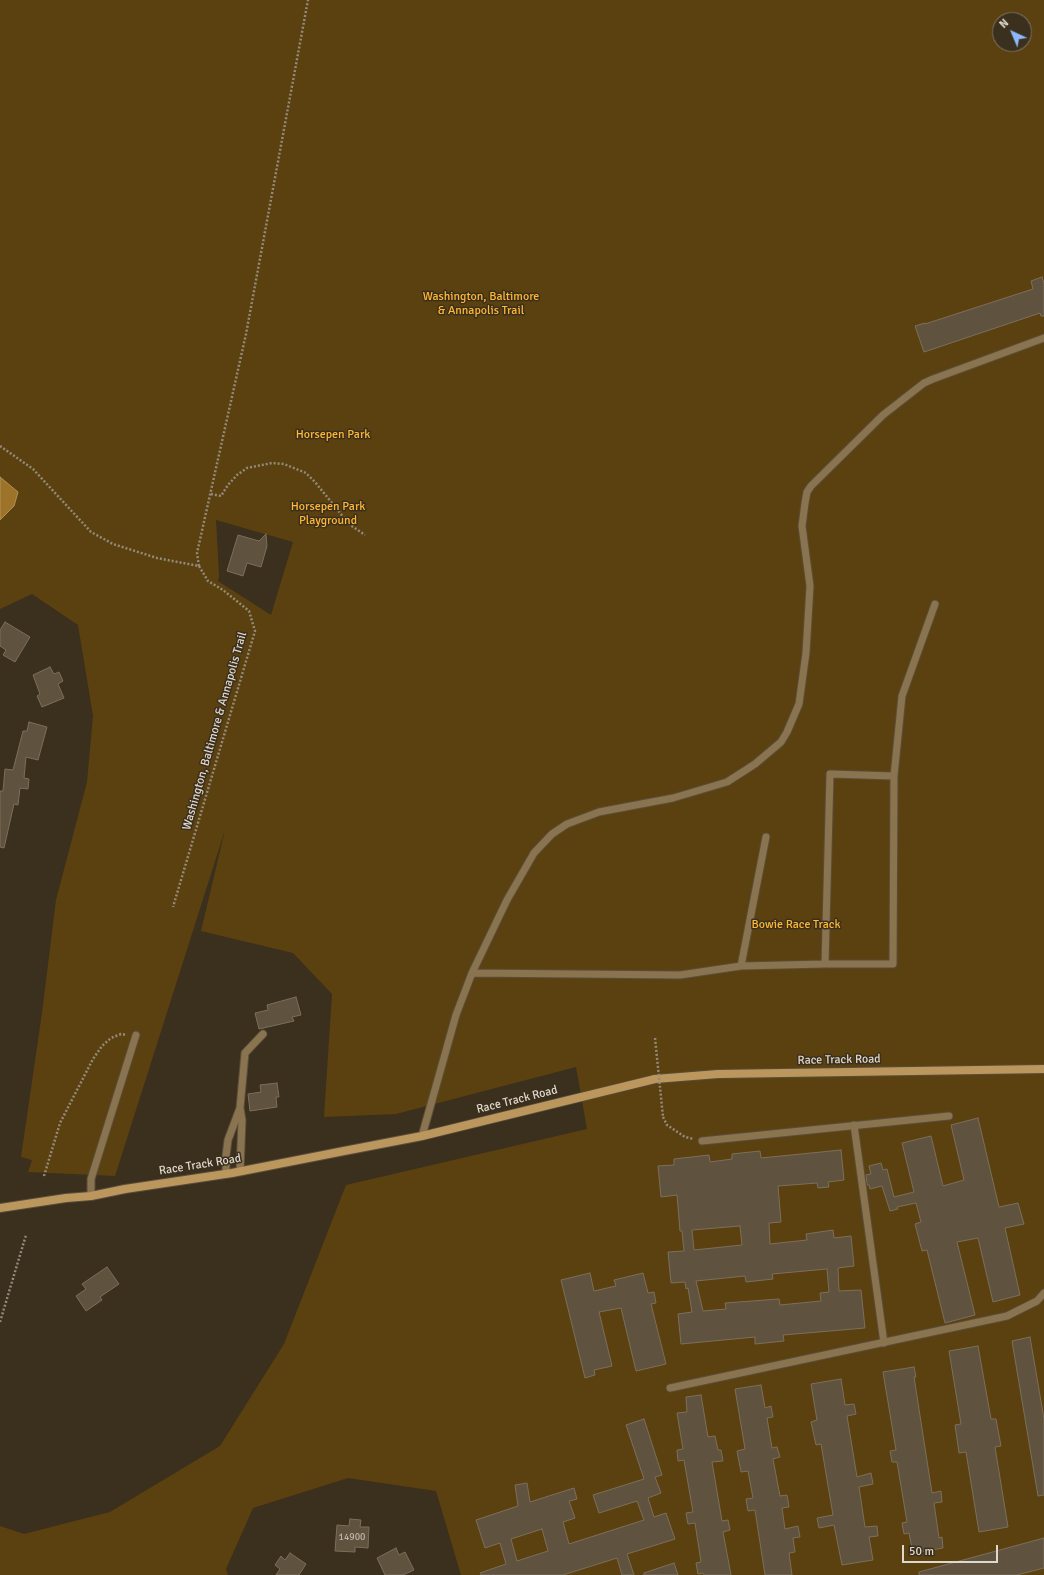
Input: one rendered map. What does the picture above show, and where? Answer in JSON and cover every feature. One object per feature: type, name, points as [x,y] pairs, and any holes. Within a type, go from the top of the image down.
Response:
[{"type":"street","name":"Race Track Road","points":[[0,1208],[90,1196],[125,1189],[226,1174],[422,1136],[655,1079],[718,1074],[1044,1069]]},
{"type":"lane","points":[[422,1136],[456,1015],[472,974],[507,900],[534,853],[552,834],[567,824],[599,812],[674,798],[727,782],[755,764],[781,742],[791,725],[799,704],[804,673],[810,586],[802,526],[807,492],[811,486],[883,415],[924,383],[1044,338]]},
{"type":"lane","points":[[472,974],[680,975],[741,966],[893,964],[894,776],[902,696],[935,604]]},
{"type":"lane","points":[[825,964],[830,774],[894,776]]},
{"type":"lane","points":[[741,966],[766,837]]},
{"type":"lane","points":[[240,1171],[242,1120],[240,1108],[245,1053],[263,1034]]},
{"type":"lane","points":[[90,1196],[91,1178],[136,1035]]},
{"type":"lane","points":[[226,1174],[228,1140],[240,1108]]},
{"type":"lane","points":[[702,1141],[949,1116]]},
{"type":"lane","points":[[854,1126],[884,1343]]},
{"type":"lane","points":[[670,1388],[1007,1316],[1037,1301],[1044,1293]]},
{"type":"path","points":[[0,446],[33,469],[91,532],[113,544],[157,558],[199,566],[197,553],[246,334],[308,0]]},
{"type":"path","points":[[211,494],[221,496],[238,475],[247,468],[272,463],[284,464],[296,468],[306,474],[315,482],[349,524],[365,536]]},
{"type":"path","name":"Washington, Baltimore & Annapolis Trail","points":[[173,907],[255,631],[249,611],[223,590],[208,581],[199,566]]},
{"type":"path","points":[[44,1176],[60,1123],[93,1059],[102,1046],[111,1038],[121,1034],[136,1035]]},
{"type":"path","points":[[655,1038],[663,1118],[667,1125],[685,1137],[702,1141]]},
{"type":"path","points":[[0,1322],[26,1235]]},
{"type":"green space","points":[[0,0],[1044,0],[1044,1575],[461,1575],[436,1491],[348,1478],[253,1508],[226,1569],[228,1575],[0,1575],[0,1526],[24,1534],[110,1512],[220,1446],[284,1344],[346,1185],[587,1129],[576,1067],[396,1114],[324,1117],[332,994],[293,953],[201,931],[225,830],[115,1176],[28,1172],[32,1160],[21,1157],[42,1013],[56,900],[87,782],[93,716],[78,625],[32,594],[0,609]],"holes":[[[216,520],[293,542],[271,615],[218,581]]]},
{"type":"shaded area","points":[[0,477],[18,492],[14,506],[0,520]]},
{"type":"building","points":[[1042,277],[1044,283],[1044,316],[1041,316],[1040,313],[924,352],[915,326],[1033,289],[1031,281]]},
{"type":"building","points":[[266,534],[267,546],[261,567],[247,563],[243,576],[227,571],[238,535],[259,541]]},
{"type":"building","points":[[5,622],[30,637],[15,662],[3,655],[6,650],[0,646],[0,630]]},
{"type":"building","points":[[50,667],[54,674],[59,672],[63,681],[58,684],[64,698],[42,707],[37,696],[40,694],[33,675]]},
{"type":"building","points":[[29,722],[47,727],[38,760],[26,757],[24,778],[29,779],[28,789],[20,788],[18,805],[14,804],[4,848],[0,847],[0,791],[3,791],[5,769],[13,770],[23,731],[27,731]]},
{"type":"building","points":[[296,997],[301,1015],[292,1017],[294,1021],[259,1029],[255,1013],[268,1010],[267,1005]]},
{"type":"building","points":[[277,1083],[279,1097],[276,1097],[277,1107],[250,1111],[248,1094],[261,1092],[260,1085]]},
{"type":"building","points":[[978,1118],[999,1207],[1018,1203],[1024,1224],[1005,1228],[1020,1295],[993,1302],[978,1238],[957,1242],[975,1315],[945,1323],[927,1250],[922,1251],[915,1224],[921,1222],[916,1203],[897,1207],[898,1209],[890,1211],[882,1186],[870,1189],[869,1185],[867,1185],[866,1175],[871,1174],[869,1166],[881,1163],[883,1170],[887,1169],[894,1197],[914,1192],[902,1143],[931,1136],[943,1186],[964,1180],[951,1125]]},
{"type":"building","points":[[841,1150],[844,1180],[828,1182],[829,1187],[818,1188],[817,1183],[778,1186],[781,1222],[769,1223],[770,1244],[807,1240],[806,1234],[833,1230],[834,1238],[851,1236],[854,1266],[838,1268],[839,1291],[861,1290],[865,1328],[783,1335],[784,1341],[755,1344],[755,1337],[681,1344],[678,1314],[692,1312],[688,1288],[686,1289],[685,1282],[671,1283],[668,1252],[684,1251],[682,1231],[680,1231],[677,1195],[661,1197],[658,1166],[674,1165],[674,1159],[709,1155],[710,1162],[732,1159],[732,1154],[760,1151],[761,1158]],"holes":[[[740,1226],[742,1245],[694,1250],[692,1230]],[[827,1269],[829,1292],[820,1293],[821,1301],[780,1305],[779,1299],[725,1303],[726,1309],[703,1311],[696,1281],[745,1276],[746,1282],[773,1279],[772,1274]]]},
{"type":"building","points":[[107,1267],[119,1284],[100,1297],[102,1300],[86,1311],[76,1296],[86,1289],[82,1284]]},
{"type":"building","points":[[590,1273],[594,1291],[616,1286],[614,1280],[643,1273],[648,1293],[654,1292],[656,1303],[651,1304],[666,1364],[636,1371],[621,1308],[599,1312],[612,1366],[594,1370],[595,1375],[585,1378],[561,1280]]},
{"type":"building","points":[[1030,1337],[1044,1419],[1044,1495],[1038,1496],[1012,1341]]},
{"type":"building","points":[[978,1346],[991,1419],[996,1419],[1001,1446],[995,1447],[1008,1527],[979,1532],[966,1452],[959,1453],[955,1425],[961,1424],[949,1351]]},
{"type":"building","points":[[914,1367],[916,1377],[914,1377],[932,1493],[941,1491],[942,1502],[934,1503],[939,1538],[942,1537],[943,1548],[913,1553],[909,1533],[904,1534],[902,1523],[907,1522],[897,1462],[892,1462],[890,1451],[896,1450],[883,1372]]},
{"type":"building","points":[[841,1379],[845,1405],[854,1404],[856,1414],[847,1416],[857,1477],[871,1473],[873,1484],[859,1487],[865,1527],[877,1526],[878,1536],[869,1537],[873,1560],[842,1565],[834,1525],[819,1528],[817,1518],[833,1515],[821,1444],[816,1445],[811,1422],[817,1420],[811,1384]]},
{"type":"building","points":[[761,1385],[765,1408],[771,1406],[773,1417],[767,1418],[772,1448],[777,1447],[780,1457],[773,1459],[780,1496],[787,1495],[789,1507],[782,1508],[785,1529],[798,1526],[800,1537],[793,1538],[795,1552],[789,1553],[792,1575],[765,1575],[755,1510],[748,1511],[746,1499],[753,1498],[748,1471],[741,1472],[737,1451],[745,1449],[735,1389]]},
{"type":"building","points":[[701,1395],[708,1437],[715,1436],[718,1450],[721,1450],[723,1461],[712,1462],[722,1521],[728,1520],[730,1530],[723,1532],[731,1575],[698,1574],[696,1563],[701,1562],[695,1523],[688,1524],[686,1513],[693,1512],[684,1460],[678,1461],[677,1450],[683,1449],[677,1413],[687,1412],[686,1397]]},
{"type":"building","points":[[644,1419],[662,1475],[655,1477],[661,1493],[648,1498],[654,1517],[666,1513],[675,1539],[627,1554],[634,1575],[622,1575],[617,1558],[563,1575],[481,1575],[480,1573],[506,1564],[500,1543],[485,1548],[476,1520],[518,1506],[515,1485],[527,1483],[530,1502],[574,1488],[577,1499],[569,1501],[575,1518],[563,1522],[569,1544],[644,1520],[637,1501],[599,1513],[593,1495],[644,1479],[626,1425]],"holes":[[[542,1529],[548,1551],[517,1561],[511,1539]]]},
{"type":"building","points":[[350,1519],[361,1520],[360,1527],[369,1527],[368,1548],[355,1547],[355,1552],[335,1551],[337,1525],[349,1526]]},
{"type":"building","points":[[1044,1538],[1044,1568],[1017,1575],[919,1575],[919,1572]]},
{"type":"building","points":[[396,1548],[399,1555],[405,1552],[414,1570],[403,1575],[385,1575],[377,1558]]},
{"type":"building","points":[[290,1553],[306,1564],[299,1575],[276,1575],[280,1569],[275,1565],[281,1556],[285,1560]]},
{"type":"building","points":[[674,1563],[678,1575],[644,1575],[644,1573]]},
{"type":"park label","name":"Horsepen Park","points":[[333,435]]},
{"type":"park label","name":"Horsepen Park Playground","points":[[328,514]]},
{"type":"park label","name":"Bowie Race Track","points":[[796,925]]}]
